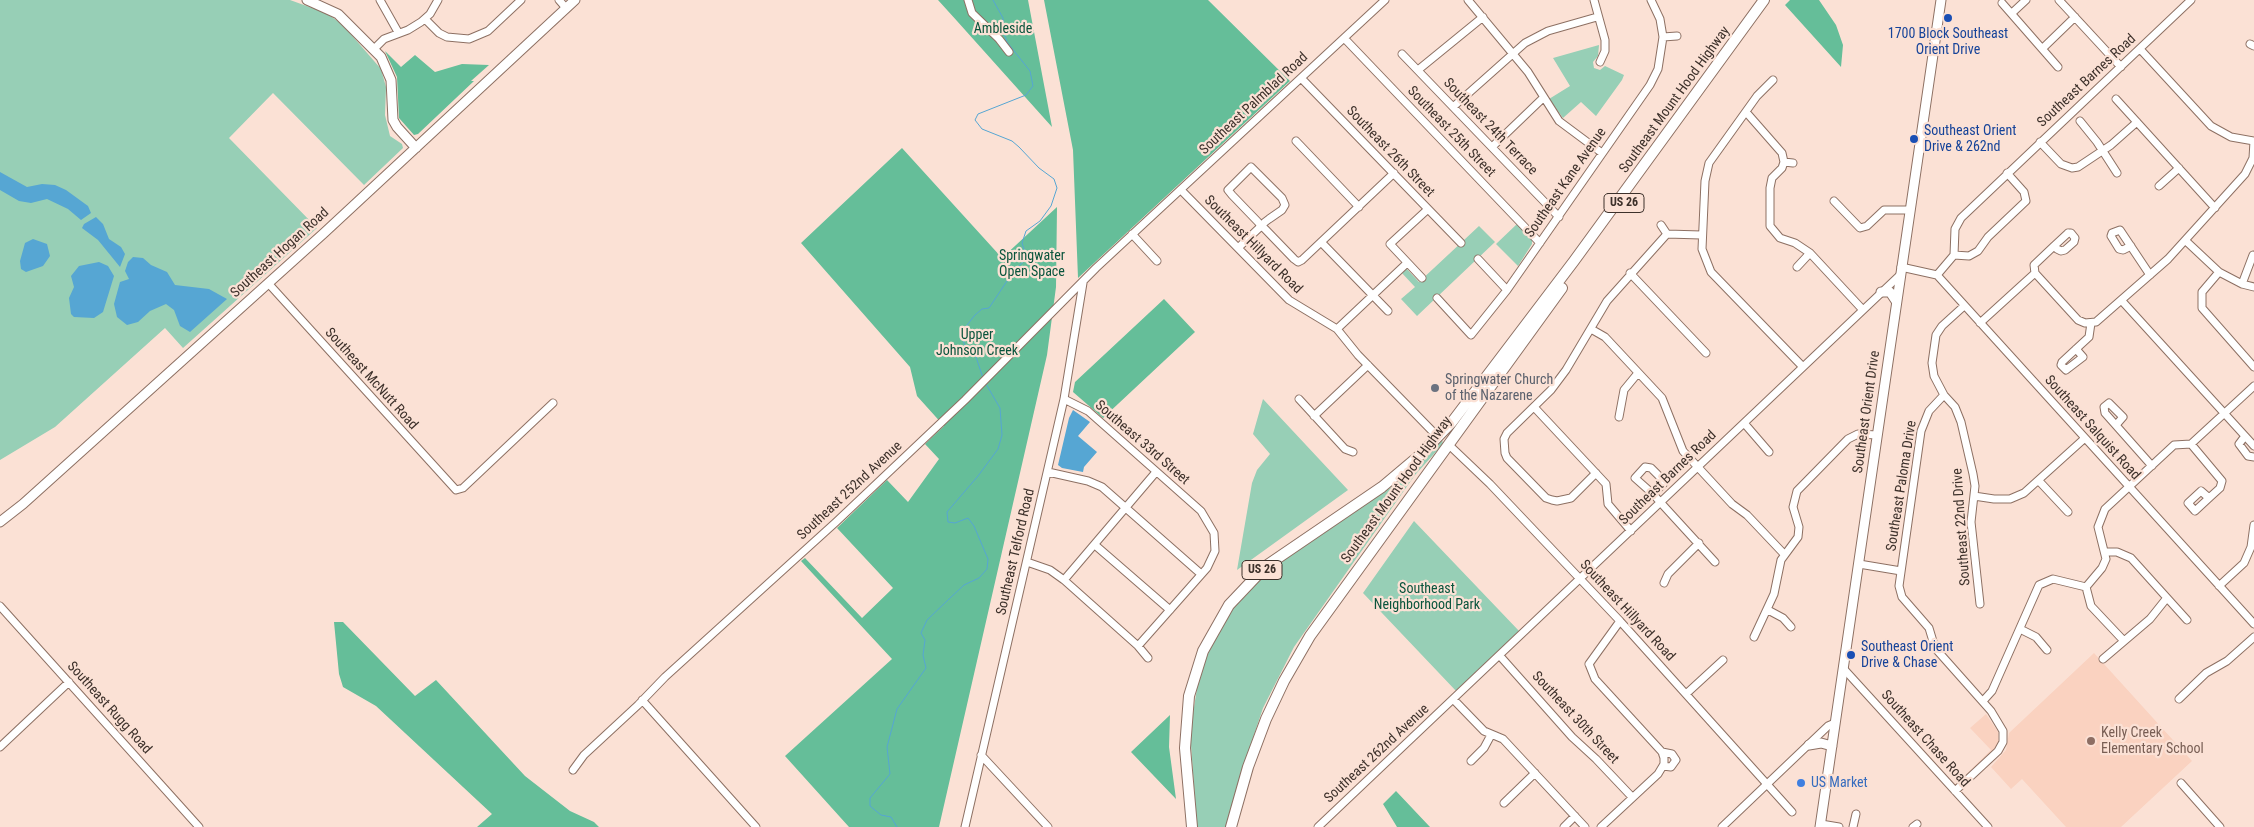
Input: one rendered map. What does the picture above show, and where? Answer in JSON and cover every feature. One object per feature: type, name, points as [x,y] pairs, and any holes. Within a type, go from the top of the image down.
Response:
[{"type":"highway","name":"Southeast Mount Hood Highway","points":[[1192,827],[1186,754],[1188,707],[1198,662],[1220,618],[1247,584],[1266,566],[1382,487],[1438,437],[1476,391],[1600,226],[1764,0]]},
{"type":"highway","name":"Southeast Mount Hood Highway","points":[[1231,827],[1257,740],[1288,674],[1324,615],[1771,0]]},
{"type":"highway","points":[[1448,444],[1446,439],[1472,402],[1476,391]]},
{"type":"main road","points":[[307,0],[338,14],[374,49],[384,62],[390,76],[393,120],[416,148]]},
{"type":"main road","name":"Southeast Hogan Road","points":[[0,522],[29,499],[268,284],[575,0]]},
{"type":"main road","name":"Southeast Orient Drive","points":[[1820,825],[1941,0]]},
{"type":"main road","points":[[1881,292],[1890,292],[1896,301]]},
{"type":"main road","points":[[1809,745],[1820,743],[1832,746]]},
{"type":"street","points":[[380,0],[398,32]]},
{"type":"street","points":[[374,49],[384,39],[398,32],[408,30],[425,19],[438,0]]},
{"type":"street","points":[[425,19],[439,33],[447,37],[469,39],[488,31],[521,0]]},
{"type":"street","points":[[559,0],[566,8]]},
{"type":"street","points":[[968,0],[972,13],[999,39],[1009,52]]},
{"type":"street","name":"Southeast Palmblad Road","points":[[1140,227],[1385,0]]},
{"type":"street","points":[[1468,0],[1528,72],[1559,121],[1602,153]]},
{"type":"street","points":[[1594,0],[1605,46],[1600,62]]},
{"type":"street","name":"Southeast Kane Avenue","points":[[1437,298],[1471,335],[1507,290],[1650,85],[1660,61],[1663,37],[1660,19],[1650,0]]},
{"type":"street","points":[[2012,14],[2026,0]]},
{"type":"street","points":[[2059,0],[2121,67]]},
{"type":"street","name":"Southeast Barnes Road","points":[[1954,255],[1955,229],[1958,222],[2007,173],[2191,0]]},
{"type":"street","points":[[2002,3],[2044,48],[2058,67]]},
{"type":"street","points":[[1418,70],[1482,17]]},
{"type":"street","points":[[2044,48],[2075,17]]},
{"type":"street","points":[[1453,107],[1512,53],[1536,35],[1597,18]]},
{"type":"street","points":[[1663,37],[1677,36]]},
{"type":"street","name":"Southeast 25th Street","points":[[1344,38],[1540,243]]},
{"type":"street","points":[[2054,246],[2034,265],[2035,273],[2078,320],[2091,323],[2101,318],[2150,275],[2186,241],[2215,208],[2251,172],[2254,141],[2230,137],[2210,126],[2140,49]]},
{"type":"street","name":"Southeast 24th Terrace","points":[[1402,54],[1559,217]]},
{"type":"street","name":"Southeast 26th Street","points":[[1301,78],[1461,243]]},
{"type":"street","points":[[1773,80],[1746,112],[1709,163],[1705,181],[1701,235],[1703,255],[1711,272],[1803,367]]},
{"type":"street","points":[[1492,147],[1543,98]]},
{"type":"street","points":[[2116,99],[2215,208]]},
{"type":"street","points":[[1746,112],[1779,147],[1784,162],[1782,168],[1772,178],[1770,188],[1770,226],[1780,238],[1795,243],[1810,253],[1863,310]]},
{"type":"street","points":[[2080,121],[2092,134],[2117,173]]},
{"type":"street","points":[[2040,142],[2061,164],[2072,168],[2085,165],[2102,150],[2111,146],[2137,122]]},
{"type":"street","points":[[1296,140],[1358,207]]},
{"type":"street","points":[[1784,162],[1793,163]]},
{"type":"street","points":[[1238,248],[1261,226],[1285,205],[1282,198],[1251,167],[1228,190],[1261,226],[1298,262],[1394,173]]},
{"type":"street","points":[[2159,186],[2179,168]]},
{"type":"street","points":[[1901,271],[1937,275],[1954,255],[1969,256],[1978,251],[1988,238],[2026,201],[2024,192],[2007,173]]},
{"type":"street","name":"Southeast Hillyard Road","points":[[1181,190],[1289,300],[1337,330],[1438,437]]},
{"type":"street","points":[[1834,201],[1860,228],[1867,226],[1883,207],[1910,210]]},
{"type":"street","points":[[1422,278],[1390,244],[1428,209]]},
{"type":"street","points":[[1661,225],[1667,234]]},
{"type":"street","name":"Southeast 252nd Avenue","points":[[574,770],[584,755],[836,522],[977,388],[1140,227]]},
{"type":"street","points":[[1132,234],[1157,261]]},
{"type":"street","points":[[1667,234],[1701,235]]},
{"type":"street","points":[[1596,473],[1571,498],[1557,502],[1546,498],[1513,465],[1505,453],[1504,439],[1507,433],[1534,407],[1566,370],[1607,301],[1630,273],[1662,242],[1667,234]]},
{"type":"street","points":[[2186,241],[2219,272],[2242,284],[2254,287]]},
{"type":"street","points":[[1321,242],[1388,311]]},
{"type":"street","points":[[2131,246],[2150,275]]},
{"type":"street","points":[[1796,267],[1810,253]]},
{"type":"street","points":[[2242,284],[2253,255]]},
{"type":"street","points":[[1478,259],[1507,290]]},
{"type":"street","points":[[1337,330],[1407,263]]},
{"type":"street","name":"Southeast Barnes Road","points":[[1453,699],[1581,580],[1863,310],[1901,271]]},
{"type":"street","points":[[2219,272],[2202,292],[2202,308],[2254,367]]},
{"type":"street","points":[[1630,273],[1706,353]]},
{"type":"street","points":[[1980,323],[2035,273]]},
{"type":"street","name":"Southeast Salquist Road","points":[[1937,275],[2254,624]]},
{"type":"street","name":"Southeast Telford Road","points":[[965,827],[1064,399],[1083,282]]},
{"type":"street","name":"Southeast McNutt Road","points":[[268,284],[456,490],[463,488],[554,403]]},
{"type":"street","points":[[2122,300],[2254,446]]},
{"type":"street","points":[[1944,395],[1934,376],[1932,363],[1936,335],[1942,326],[1964,306]]},
{"type":"street","points":[[2076,349],[2089,337],[2091,323]]},
{"type":"street","points":[[1591,329],[1605,337],[1662,398],[1680,447],[1698,468],[1784,554]]},
{"type":"street","points":[[1314,416],[1368,365]]},
{"type":"street","points":[[1618,417],[1624,390],[1638,373]]},
{"type":"street","points":[[2086,587],[2104,565],[2106,552],[2098,534],[2099,520],[2107,506],[2174,445],[2191,444],[2254,386]]},
{"type":"street","name":"Southeast 22nd Drive","points":[[1944,395],[1955,407],[1962,422],[1973,474],[1974,496],[1971,522],[1980,604]]},
{"type":"street","name":"Southeast Paloma Drive","points":[[1944,395],[1929,411],[1921,431],[1899,586],[1902,596],[1929,628],[1935,648],[1982,701],[2001,726],[2003,742],[1998,751],[1956,791]]},
{"type":"street","name":"Southeast 33rd Street","points":[[1064,399],[1088,411],[1201,511],[1210,525],[1216,542],[1212,561],[1201,574]]},
{"type":"street","points":[[1298,399],[1345,449],[1353,452]]},
{"type":"street","points":[[1534,407],[1606,484],[1608,504],[1631,531]]},
{"type":"street","points":[[1744,423],[1769,452]]},
{"type":"street","points":[[2116,425],[2152,466]]},
{"type":"street","points":[[1754,637],[1776,590],[1777,570],[1784,554],[1795,542],[1799,532],[1793,507],[1794,496],[1800,487],[1848,439],[1858,434],[1877,435]]},
{"type":"street","points":[[2245,436],[2241,440],[2240,447],[2248,456],[2254,457]]},
{"type":"street","points":[[1974,496],[1994,499],[2010,498],[2024,493],[2085,438]]},
{"type":"street","name":"Southeast Hillyard Road","points":[[1448,444],[1490,484],[1620,621],[1792,812]]},
{"type":"street","points":[[2191,444],[2222,481],[2220,488],[2208,498]]},
{"type":"street","points":[[1674,491],[1647,467],[1637,474],[1635,478],[1661,502],[1715,562]]},
{"type":"street","points":[[1048,472],[1095,484],[1201,574],[1138,646]]},
{"type":"street","points":[[1064,580],[1156,472]]},
{"type":"street","points":[[2039,481],[2068,512]]},
{"type":"street","points":[[1653,494],[1666,482]]},
{"type":"street","points":[[2219,586],[2244,562],[2253,547],[2254,526]]},
{"type":"street","points":[[1664,583],[1668,574],[1699,543]]},
{"type":"street","points":[[1095,545],[1170,610]]},
{"type":"street","points":[[2106,552],[2117,552],[2131,558],[2164,594],[2166,599],[2187,620]]},
{"type":"street","points":[[1027,562],[1045,567],[1064,580],[1138,646],[1148,658]]},
{"type":"street","points":[[1859,564],[1902,571]]},
{"type":"street","points":[[1982,701],[1992,691],[2036,590],[2043,582],[2054,579],[2086,587]]},
{"type":"street","points":[[2086,587],[2091,606],[2124,641]]},
{"type":"street","points":[[2103,659],[2150,619],[2166,599]]},
{"type":"street","name":"Southeast Rugg Road","points":[[0,606],[199,827]]},
{"type":"street","points":[[1768,610],[1783,618],[1791,627]]},
{"type":"street","points":[[1620,621],[1585,664],[1595,679],[1662,752],[1672,754],[1676,760],[1671,767],[1663,763]]},
{"type":"street","points":[[2020,629],[2036,637],[2046,650]]},
{"type":"street","points":[[2179,699],[2206,673],[2227,660],[2254,638]]},
{"type":"street","name":"Southeast 30th Street","points":[[1500,656],[1572,737],[1632,797]]},
{"type":"street","points":[[1686,694],[1723,660]]},
{"type":"street","name":"Southeast Chase Road","points":[[1844,668],[1988,827]]},
{"type":"street","points":[[0,747],[69,682]]},
{"type":"street","points":[[1453,699],[1480,728],[1503,739],[1585,827]]},
{"type":"street","name":"Southeast 262nd Avenue","points":[[1318,827],[1453,699]]},
{"type":"street","points":[[642,700],[756,827]]},
{"type":"street","points":[[1722,827],[1828,726],[1835,724]]},
{"type":"street","points":[[1471,761],[1484,748],[1492,734]]},
{"type":"street","points":[[1601,827],[1658,774],[1663,763],[1662,752]]},
{"type":"street","points":[[981,755],[1048,827]]},
{"type":"street","points":[[1504,803],[1536,773]]},
{"type":"street","points":[[2181,783],[2220,827]]},
{"type":"street","points":[[1853,827],[1856,814]]},
{"type":"street","points":[[1564,827],[1575,816]]},
{"type":"street","points":[[1820,825],[1839,827]]},
{"type":"shaded area","name":"Kelly Creek Elementary School","points":[[2094,653],[2192,761],[2121,827],[2066,827],[2022,779],[2011,789],[1991,767],[2006,750],[2009,733]]},
{"type":"shaded area","points":[[1986,714],[1998,732],[1998,743],[1994,749],[1958,782],[1991,750],[1970,728]]},
{"type":"green space","points":[[0,0],[290,0],[326,13],[342,24],[381,69],[386,87],[385,115],[390,136],[402,144],[403,148],[364,185],[273,93],[229,138],[317,228],[183,348],[165,328],[55,427],[0,460]]},
{"type":"green space","name":"Ambleside","points":[[938,0],[1028,0],[1052,127],[957,21]]},
{"type":"green space","points":[[1044,0],[1208,0],[1290,81],[1078,278],[1073,150]]},
{"type":"green space","points":[[1790,0],[1819,0],[1836,25],[1843,45],[1841,67],[1785,5]]},
{"type":"green space","points":[[1599,45],[1598,56],[1593,62],[1594,68],[1600,70],[1605,66],[1624,75],[1622,80],[1596,116],[1581,102],[1563,118],[1549,99],[1570,86],[1553,58]]},
{"type":"green space","points":[[385,51],[401,67],[415,55],[435,72],[462,64],[489,65],[418,134],[414,135],[399,118],[397,77]]},
{"type":"green space","name":"Upper Johnson Creek","points":[[902,148],[1002,258],[1057,207],[1056,287],[1047,355],[939,827],[849,827],[785,756],[892,659],[801,561],[805,558],[862,618],[893,588],[837,528],[887,480],[908,502],[939,459],[925,444],[944,426],[917,396],[910,367],[801,243]]},
{"type":"green space","points":[[1517,224],[1532,240],[1532,244],[1518,266],[1496,244]]},
{"type":"green space","points":[[1479,226],[1495,242],[1417,316],[1401,299],[1415,287],[1400,271],[1406,268],[1419,282]]},
{"type":"green space","points":[[1164,299],[1195,332],[1103,418],[1073,392],[1075,382]]},
{"type":"green space","points":[[1263,399],[1348,490],[1237,570],[1252,483],[1257,470],[1270,454],[1253,434]]},
{"type":"green space","points":[[1442,439],[1443,444],[1415,475],[1294,647],[1263,708],[1237,786],[1227,827],[1197,827],[1190,732],[1199,676],[1216,634],[1236,603],[1275,565],[1390,488]]},
{"type":"green space","name":"Southeast Neighborhood Park","points":[[1414,521],[1520,632],[1457,692],[1363,593]]},
{"type":"green space","points":[[334,622],[343,622],[415,696],[436,680],[525,776],[570,811],[594,822],[599,827],[477,827],[492,814],[376,706],[343,687],[339,674]]},
{"type":"green space","points":[[1170,715],[1169,747],[1176,799],[1131,752]]},
{"type":"green space","points":[[1396,791],[1430,827],[1397,827],[1383,804]]},
{"type":"water","points":[[0,172],[27,187],[42,184],[55,185],[66,190],[88,206],[91,213],[81,220],[68,209],[47,199],[31,203],[19,201],[0,190]]},
{"type":"water","points":[[96,217],[103,224],[109,239],[121,247],[125,254],[120,267],[98,240],[82,228],[84,224]]},
{"type":"water","points":[[33,239],[47,244],[50,256],[43,266],[26,272],[21,269],[20,261],[25,243]]},
{"type":"water","points":[[133,257],[143,258],[151,265],[167,272],[175,285],[209,289],[227,299],[190,332],[180,326],[174,310],[166,304],[150,311],[138,322],[127,325],[117,317],[114,304],[120,282],[129,279],[125,271],[128,262]]},
{"type":"water","points":[[99,262],[108,266],[114,276],[103,312],[94,318],[74,317],[71,314],[69,298],[74,287],[71,276],[79,266]]},
{"type":"water","points":[[1073,410],[1090,422],[1078,436],[1097,452],[1084,467],[1083,472],[1062,468],[1058,465],[1069,418]]},
{"type":"waterway","points":[[983,378],[975,354],[965,345],[960,334],[975,315],[982,309],[989,308],[1013,272],[1027,258],[1022,243],[1026,231],[1040,221],[1051,206],[1057,188],[1054,179],[1039,168],[1012,141],[982,129],[975,120],[978,114],[1026,95],[1033,86],[1030,71],[1007,42],[1003,18],[993,0]]},
{"type":"waterway","points":[[897,827],[891,817],[881,815],[870,806],[870,798],[890,774],[887,747],[897,709],[926,668],[923,655],[925,640],[921,633],[927,620],[964,585],[979,578],[987,569],[988,559],[974,526],[968,518],[955,523],[948,522],[947,512],[998,449],[1002,435],[1000,408],[986,384]]},
{"type":"place","name":"1700 Block Southeast Orient Drive","points":[[1948,18]]},
{"type":"place","name":"Southeast Orient Drive & 262nd","points":[[1914,139]]},
{"type":"place","name":"Springwater Church of the Nazarene","points":[[1435,388]]},
{"type":"place","name":"Southeast Orient Drive & Chase","points":[[1851,655]]},
{"type":"place","name":"Kelly Creek Elementary School","points":[[2091,741]]},
{"type":"place","name":"US Market","points":[[1801,783]]},
{"type":"park label","name":"Springwater Open Space","points":[[1032,264]]}]
